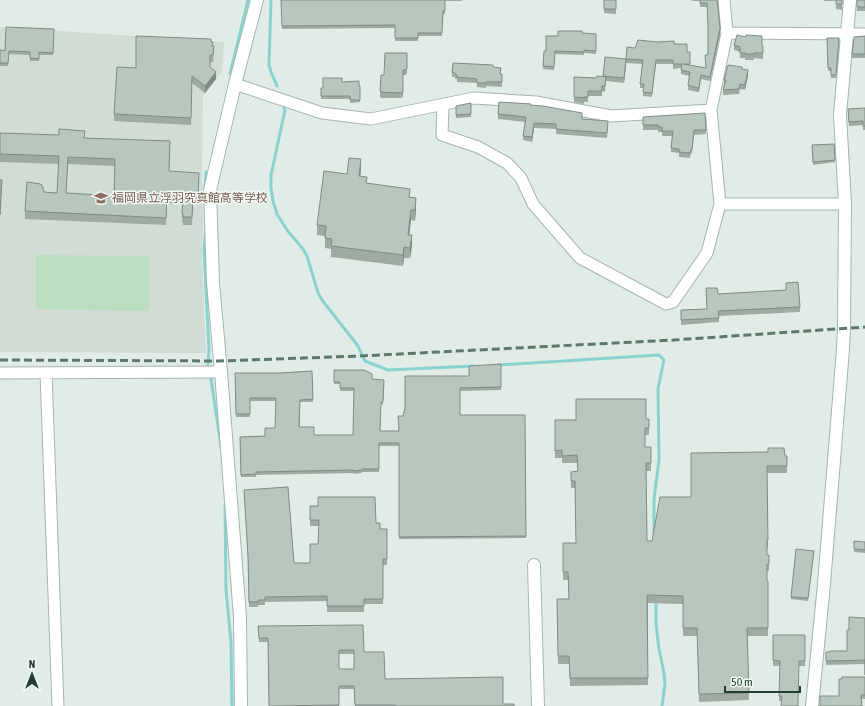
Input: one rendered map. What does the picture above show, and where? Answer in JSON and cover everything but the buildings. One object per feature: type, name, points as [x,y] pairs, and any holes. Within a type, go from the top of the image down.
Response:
[{"type":"street","points":[[241,706],[240,617],[213,282],[210,190],[257,0]]},
{"type":"street","points":[[443,104],[442,135],[478,147],[507,163],[521,178],[533,204],[580,258],[666,304],[673,302],[707,253],[720,204],[711,110],[727,33],[724,0]]},
{"type":"street","points":[[812,706],[824,584],[843,349],[845,204],[840,115],[850,0]]},
{"type":"street","points":[[727,33],[865,34]]},
{"type":"street","points":[[236,84],[322,112],[371,119],[474,98],[536,102],[611,116],[711,110]]},
{"type":"street","points":[[720,204],[845,204]]},
{"type":"street","points":[[0,373],[221,372]]},
{"type":"street","points":[[46,373],[58,706]]},
{"type":"street","points":[[534,565],[538,706]]},
{"type":"shaded area","name":"福岡県立浮羽究真館高等学校","points":[[0,27],[224,42],[221,73],[203,96],[202,252],[206,353],[0,352]]},
{"type":"green space","points":[[36,255],[149,256],[149,311],[36,309]]},
{"type":"waterway","points":[[230,74],[248,0]]},
{"type":"waterway","points":[[271,0],[269,65],[277,86]]},
{"type":"waterway","points":[[284,108],[285,110],[271,175],[271,188],[277,214],[307,256],[318,293],[322,300],[358,346],[365,361],[388,370],[473,366]]},
{"type":"waterway","points":[[205,188],[206,172]]},
{"type":"waterway","points":[[206,227],[204,250],[209,350],[208,365]]},
{"type":"waterway","points":[[498,365],[659,355],[664,360],[658,389],[659,460],[654,499],[654,533]]},
{"type":"waterway","points":[[211,379],[222,453]]},
{"type":"waterway","points":[[225,506],[226,590],[231,642],[232,706]]},
{"type":"waterway","points":[[656,601],[656,624],[665,684],[662,706]]},
{"type":"railway","points":[[0,360],[220,361],[360,356],[674,340],[865,327]]},
{"type":"place","name":"福岡県立浮羽究真館高等学校","points":[[101,198]]}]
